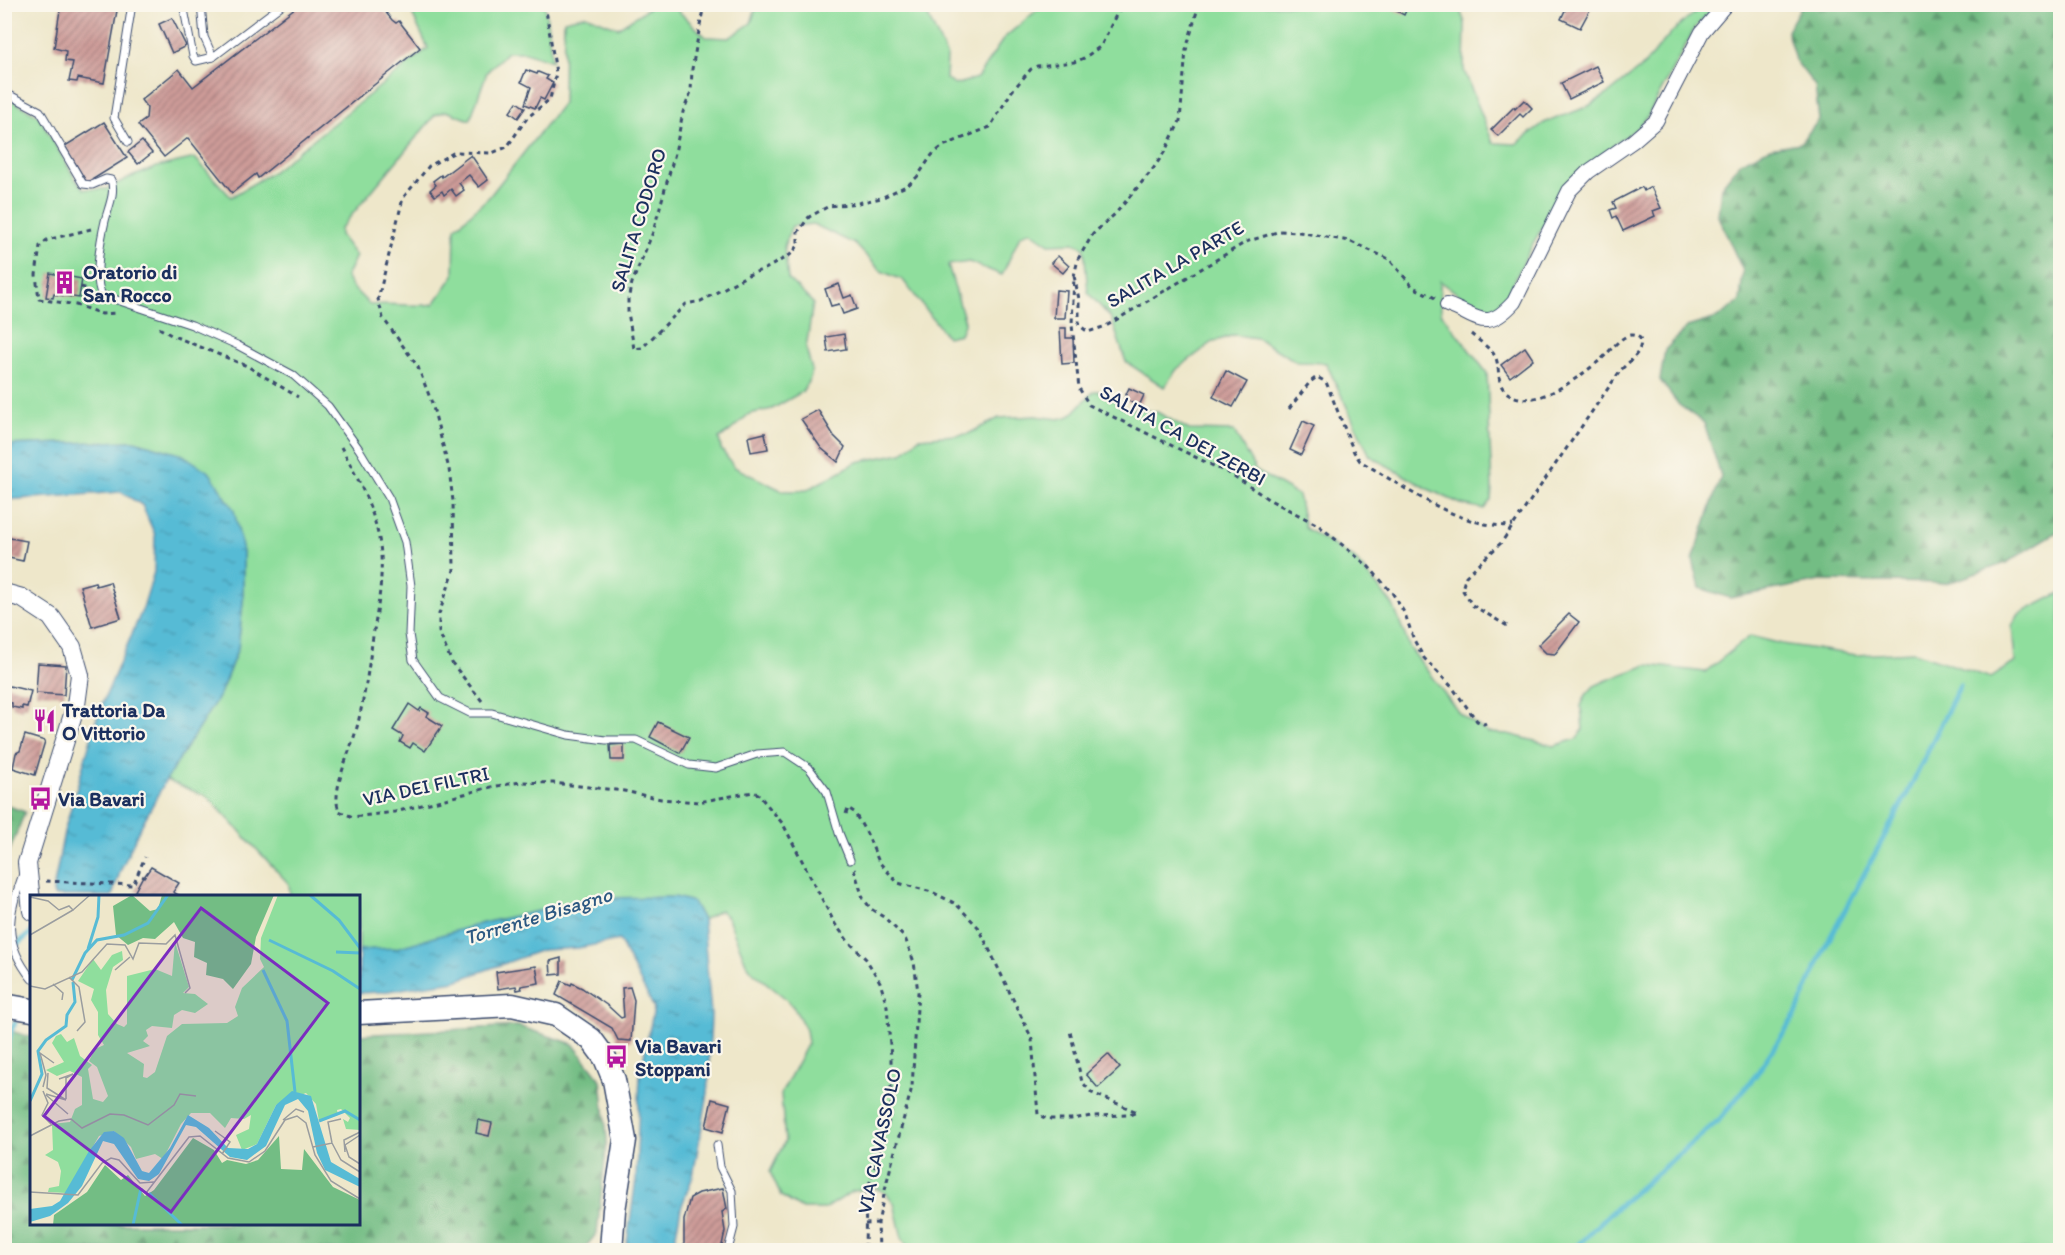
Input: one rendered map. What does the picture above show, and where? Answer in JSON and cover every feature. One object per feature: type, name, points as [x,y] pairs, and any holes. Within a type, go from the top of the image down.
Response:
[{"type":"main road","points":[[4,1005],[30,1010]]},
{"type":"main road","points":[[360,1013],[512,1005],[556,1015],[591,1039],[605,1058],[614,1080],[625,1140],[614,1210],[611,1251]]},
{"type":"street","points":[[1447,305],[1482,320],[1491,321],[1503,314],[1514,302],[1569,191],[1588,172],[1633,141],[1656,121],[1702,32],[1726,4]]},
{"type":"street","points":[[4,593],[22,598],[51,617],[72,647],[80,675],[76,705],[27,863],[30,895]]},
{"type":"lane","points":[[128,142],[114,118],[132,4]]},
{"type":"lane","points":[[183,4],[193,56],[196,61],[213,57],[283,4]]},
{"type":"lane","points":[[201,4],[204,37],[213,57]]},
{"type":"lane","points":[[4,92],[40,111],[83,184],[92,185],[106,179],[111,180],[113,190],[104,225],[97,277],[102,295],[192,325],[237,345],[293,375],[328,406],[359,449],[389,498],[405,542],[411,585],[409,634],[413,660],[440,698],[470,713],[492,713],[568,735],[606,740],[636,740],[689,765],[716,768],[757,754],[785,752],[809,768],[827,792],[850,860]]},
{"type":"lane","points":[[27,863],[15,895],[10,936],[18,961],[30,976]]},
{"type":"lane","points":[[717,1145],[720,1167],[732,1191],[734,1227],[728,1251]]},
{"type":"path","points":[[492,713],[452,663],[439,632],[438,614],[454,570],[453,501],[449,469],[432,403],[418,367],[382,318],[378,299],[403,198],[429,166],[455,152],[492,153],[507,147],[527,118],[550,99],[556,73],[546,4]]},
{"type":"path","name":"SALITA CODORO","points":[[704,4],[692,69],[691,92],[683,112],[675,153],[653,232],[632,283],[628,299],[634,349],[642,348],[686,304],[701,301],[790,255],[798,246],[798,232],[809,217],[829,206],[881,198],[913,181],[932,155],[943,146],[990,128],[1012,92],[1031,69],[1037,66],[1074,62],[1084,58],[1101,46],[1118,11],[1128,4]]},
{"type":"path","name":"SALITA CA DEI ZERBI","points":[[1199,4],[1186,50],[1180,120],[1165,151],[1152,169],[1116,213],[1093,234],[1078,259],[1074,276],[1072,325],[1078,388],[1089,405],[1234,476],[1268,499],[1318,525],[1368,566],[1393,594],[1405,614],[1414,640],[1424,658],[1452,687],[1477,721],[1486,723]]},
{"type":"path","points":[[104,225],[85,232],[47,240],[40,246],[36,275],[39,299],[102,314],[119,313]]},
{"type":"path","name":"SALITA LA PARTE","points":[[1074,276],[1079,299],[1079,325],[1088,332],[1106,326],[1246,242],[1280,231],[1299,232],[1348,241],[1389,259],[1413,287],[1447,305]]},
{"type":"path","points":[[1447,305],[1456,320],[1495,356],[1502,389],[1507,394],[1521,400],[1543,396],[1565,385],[1599,361],[1625,337],[1630,335],[1640,338],[1640,349],[1620,371],[1501,543],[1466,576],[1462,589],[1472,605],[1509,627]]},
{"type":"path","points":[[156,326],[171,335],[247,366],[300,399]]},
{"type":"path","points":[[1289,409],[1310,381],[1317,377],[1326,382],[1354,452],[1360,461],[1438,507],[1486,524],[1502,527],[1513,525]]},
{"type":"path","name":"VIA DEI FILTRI","points":[[340,445],[372,516],[380,545],[381,585],[358,724],[338,786],[336,803],[339,811],[353,817],[394,812],[491,787],[520,782],[553,783],[698,802],[753,792],[758,794],[783,824],[835,924],[866,959],[880,982],[887,1006],[891,1058],[891,1114],[866,1195],[865,1251]]},
{"type":"path","points":[[845,814],[848,808],[854,812],[879,862],[898,883],[932,892],[956,904],[979,928],[1032,1039],[1038,1114],[1048,1119],[1071,1119],[1130,1115],[1137,1112],[1092,1093],[1082,1082],[1070,1031]]},
{"type":"path","points":[[44,881],[133,885],[145,857]]},
{"type":"path","name":"VIA CAVASSOLO","points":[[850,860],[860,881],[863,898],[871,909],[885,918],[905,938],[914,962],[918,992],[912,1087],[878,1223],[879,1251]]},
{"type":"path","points":[[865,1224],[878,1223]]},
{"type":"green space","points":[[413,5],[545,5],[552,61],[525,52],[507,52],[487,72],[470,120],[446,111],[435,115],[340,229],[340,235],[356,256],[346,277],[352,287],[370,305],[434,304],[454,275],[455,228],[489,197],[563,103],[564,20],[586,15],[618,28],[653,5],[672,5],[706,37],[729,38],[751,23],[757,5],[929,5],[928,16],[947,57],[946,79],[955,85],[977,78],[1004,38],[1043,5],[1458,5],[1465,23],[1464,70],[1493,143],[1516,144],[1544,123],[1587,107],[1608,94],[1644,65],[1670,34],[1701,7],[1716,5],[1695,28],[1640,126],[1599,156],[1569,182],[1532,245],[1504,302],[1497,310],[1485,314],[1440,281],[1441,313],[1487,373],[1492,488],[1491,500],[1484,509],[1461,504],[1430,490],[1370,456],[1326,363],[1297,362],[1257,338],[1234,335],[1213,342],[1177,369],[1164,387],[1126,362],[1111,318],[1088,293],[1084,247],[1073,243],[1049,244],[1030,231],[1020,236],[1002,275],[969,262],[948,265],[965,322],[960,334],[947,337],[903,280],[881,271],[855,244],[813,224],[792,226],[784,246],[788,279],[813,303],[806,348],[812,370],[809,382],[802,392],[772,409],[749,414],[719,438],[721,449],[734,467],[783,491],[807,490],[857,462],[902,453],[919,438],[968,434],[999,418],[1036,416],[1059,419],[1070,416],[1094,391],[1105,391],[1121,407],[1157,412],[1189,430],[1234,431],[1256,471],[1298,495],[1305,528],[1354,558],[1393,605],[1410,648],[1459,713],[1488,733],[1508,734],[1554,746],[1576,739],[1583,730],[1581,706],[1586,695],[1594,686],[1647,665],[1705,672],[1750,636],[1782,644],[1856,655],[1914,652],[1991,678],[2015,662],[2012,626],[2019,614],[2060,593],[2060,1250],[910,1250],[902,1238],[894,1203],[887,1194],[877,1188],[853,1191],[825,1209],[802,1209],[781,1196],[770,1172],[785,1141],[781,1094],[808,1043],[806,1030],[794,1008],[746,963],[728,918],[720,910],[703,920],[693,902],[599,898],[483,923],[396,949],[360,950],[360,895],[290,895],[289,884],[208,797],[166,780],[220,694],[238,648],[243,602],[243,552],[183,455],[134,441],[5,445],[4,96],[38,115],[76,180],[84,189],[107,189],[157,167],[195,158],[231,197],[271,173],[428,48],[413,16]]},
{"type":"green space","points":[[1802,5],[2060,5],[2060,530],[2006,563],[1948,583],[1820,581],[1730,598],[1700,588],[1693,560],[1721,476],[1704,423],[1679,405],[1660,380],[1665,350],[1687,327],[1717,318],[1740,301],[1743,271],[1718,216],[1721,187],[1741,162],[1770,148],[1800,143],[1819,120],[1815,86],[1795,60],[1787,31]]},
{"type":"green space","points":[[4,805],[25,812],[5,862]]},
{"type":"green space","points":[[518,1026],[573,1044],[601,1080],[607,1139],[597,1233],[583,1250],[5,1250],[4,1029],[30,1037],[30,1225],[360,1225],[360,1035]]},
{"type":"water","points":[[134,441],[183,455],[210,473],[234,510],[243,552],[243,602],[238,648],[220,694],[166,780],[138,832],[112,895],[54,895],[53,891],[64,832],[98,714],[143,608],[154,572],[155,535],[142,505],[121,492],[5,500],[5,445]]},
{"type":"water","name":"Torrente Bisagno","points":[[675,897],[693,902],[703,920],[711,1014],[708,1093],[693,1176],[681,1208],[673,1250],[626,1250],[636,1179],[640,1075],[654,1008],[619,940],[578,948],[542,950],[455,981],[360,993],[360,950],[396,948],[483,923],[599,898]]},
{"type":"building","points":[[61,4],[118,5],[104,83],[78,78],[77,82],[69,81],[73,62],[65,61],[66,51],[54,48]]},
{"type":"building","points":[[300,4],[379,4],[392,20],[396,23],[399,21],[420,48],[258,178],[256,174],[232,193],[188,138],[164,157],[138,125],[146,119],[147,108],[141,100],[179,69],[193,87]]},
{"type":"building","points":[[1393,4],[1409,4],[1404,15],[1391,8]]},
{"type":"building","points":[[1568,4],[1593,4],[1580,28],[1561,19]]},
{"type":"building","points":[[172,18],[186,46],[172,53],[159,24]]},
{"type":"building","points":[[1596,66],[1604,82],[1569,99],[1561,83]]},
{"type":"building","points":[[526,70],[548,76],[546,79],[553,83],[544,100],[540,98],[535,108],[525,104],[531,87],[521,82]]},
{"type":"building","points":[[1524,100],[1532,108],[1523,117],[1520,114],[1498,136],[1491,130],[1514,107],[1515,109]]},
{"type":"building","points":[[517,102],[525,108],[518,118],[510,112]]},
{"type":"building","points":[[104,122],[127,158],[87,183],[65,146]]},
{"type":"building","points":[[142,141],[152,153],[138,164],[128,152]]},
{"type":"building","points":[[471,155],[488,180],[479,187],[469,175],[459,183],[464,190],[456,196],[451,189],[444,195],[442,191],[435,196],[430,190],[436,185],[433,181]]},
{"type":"building","points":[[1642,187],[1644,191],[1651,187],[1661,208],[1653,211],[1655,216],[1623,231],[1616,216],[1613,218],[1610,210],[1616,208],[1613,202]]},
{"type":"building","points":[[1058,256],[1069,266],[1063,273],[1051,263]]},
{"type":"building","name":"Oratorio di San Rocco","points":[[50,273],[82,279],[79,298],[54,294],[53,298],[46,297]]},
{"type":"building","points":[[839,284],[844,298],[852,295],[857,309],[843,314],[839,304],[831,306],[825,289]]},
{"type":"building","points":[[1056,290],[1067,291],[1065,318],[1054,318]]},
{"type":"building","points":[[1060,328],[1066,328],[1066,338],[1073,338],[1074,363],[1062,364]]},
{"type":"building","points":[[844,334],[846,349],[828,352],[826,337]]},
{"type":"building","points":[[1525,347],[1533,359],[1510,377],[1501,365]]},
{"type":"building","points":[[1226,371],[1247,382],[1233,407],[1213,397]]},
{"type":"building","points":[[1129,388],[1144,395],[1139,406],[1124,399]]},
{"type":"building","points":[[818,410],[834,436],[845,447],[838,462],[821,448],[801,419]]},
{"type":"building","points":[[1303,421],[1314,426],[1301,455],[1290,450]]},
{"type":"building","points":[[765,433],[768,449],[751,452],[748,437]]},
{"type":"building","points":[[4,537],[27,541],[23,561],[4,557]]},
{"type":"building","points":[[95,582],[96,586],[110,582],[121,618],[92,627],[80,586]]},
{"type":"building","points":[[1569,614],[1579,622],[1555,654],[1546,653],[1538,645]]},
{"type":"building","points":[[38,663],[66,665],[64,695],[36,693]]},
{"type":"building","points":[[5,685],[31,691],[27,707],[22,706],[22,709],[12,707],[12,703],[4,702]]},
{"type":"building","points":[[409,704],[419,711],[421,708],[429,713],[426,716],[442,726],[425,751],[413,743],[410,748],[400,742],[403,736],[393,730]]},
{"type":"building","points":[[658,722],[689,737],[680,753],[650,737]]},
{"type":"building","points":[[25,735],[45,741],[35,775],[13,768],[16,753],[20,751]]},
{"type":"building","points":[[624,744],[624,760],[611,760],[610,745]]},
{"type":"building","points":[[151,867],[179,883],[173,892],[178,895],[144,895],[135,891]]},
{"type":"building","points":[[561,958],[561,974],[551,975],[550,961]]},
{"type":"building","points":[[536,966],[539,983],[521,986],[522,989],[517,990],[516,986],[498,989],[496,972]]},
{"type":"building","points":[[562,981],[582,988],[621,1018],[624,1017],[622,988],[630,987],[634,1000],[631,1041],[618,1040],[612,1028],[556,995]]},
{"type":"building","points":[[1108,1054],[1120,1068],[1098,1088],[1086,1074]]},
{"type":"building","points":[[712,1099],[730,1104],[723,1132],[706,1127]]},
{"type":"building","points":[[478,1120],[492,1123],[489,1136],[476,1133]]},
{"type":"building","points":[[723,1188],[727,1209],[722,1212],[725,1231],[721,1250],[684,1250],[684,1220],[690,1198],[699,1193]]},
{"type":"waterway","points":[[1573,1250],[1608,1215],[1719,1120],[1756,1075],[1796,1014],[1824,949],[1906,796],[1960,685]]},
{"type":"waterway","points":[[4,955],[30,934]]},
{"type":"waterway","points":[[4,1063],[15,1023]]},
{"type":"place","name":"Oratorio di San Rocco","points":[[65,283]]},
{"type":"place","name":"Trattoria Da O Vittorio","points":[[44,721]]},
{"type":"place","name":"Via Bavari","points":[[40,799]]},
{"type":"place","name":"Via Bavari Stoppani","points":[[617,1057]]}]
